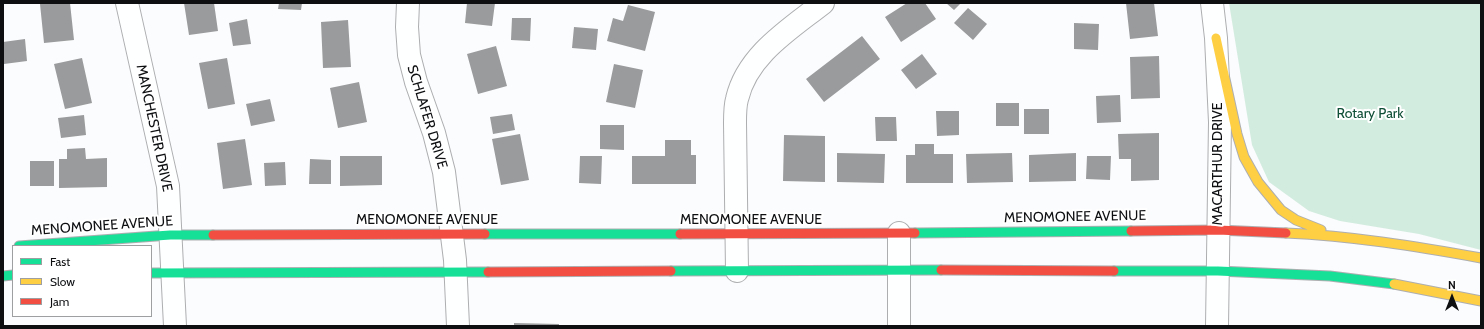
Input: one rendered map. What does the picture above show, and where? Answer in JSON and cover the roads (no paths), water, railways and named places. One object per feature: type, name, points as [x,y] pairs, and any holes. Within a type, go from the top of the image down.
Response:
[{"type":"street","name":"MANCHESTER DRIVE","points":[[127,3],[168,186],[175,326]]},
{"type":"street","name":"SCHLAFER DRIVE","points":[[408,3],[406,27],[409,55],[416,82],[434,133],[444,172],[456,273],[458,326]]},
{"type":"street","points":[[737,271],[735,123],[736,100],[740,87],[756,60],[767,47],[823,3]]},
{"type":"street","name":"MACARTHUR DRIVE","points":[[1212,3],[1216,38],[1220,122],[1216,326]]},
{"type":"street","points":[[1216,38],[1236,134],[1244,157],[1258,182],[1282,210],[1291,217],[1336,235]]},
{"type":"street","name":"MENOMONEE AVENUE","points":[[33,245],[170,235],[452,233],[736,234],[1218,230],[1336,235],[1390,242],[1481,258]]},
{"type":"street","points":[[899,233],[899,326]]},
{"type":"street","points":[[152,273],[456,273],[900,270],[1218,271],[1330,276],[1380,282],[1481,301]]},
{"type":"park label","name":"Rotary Park","points":[[1370,114]]}]
